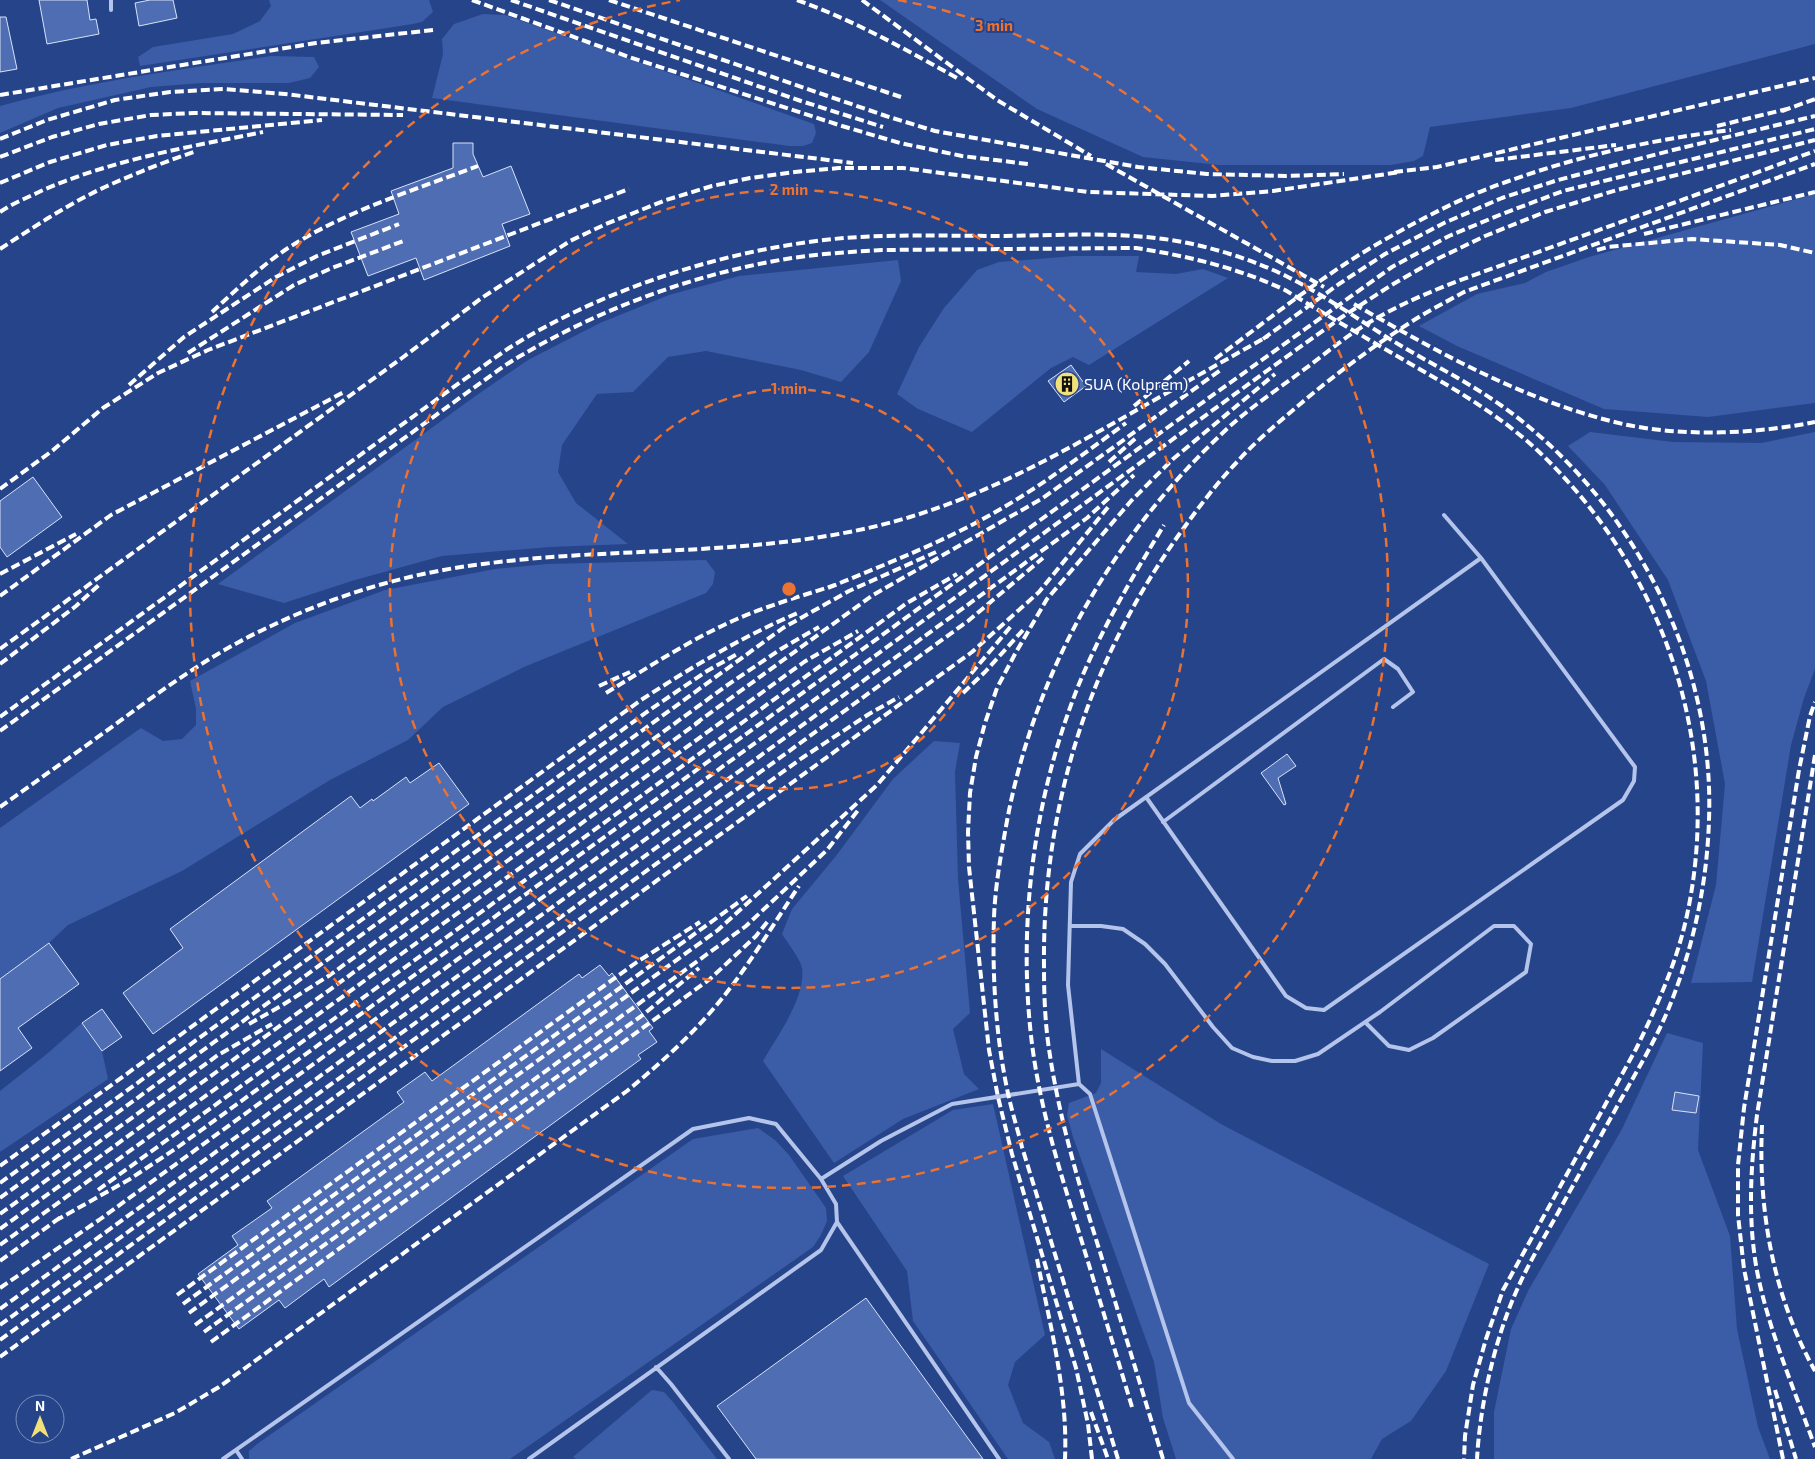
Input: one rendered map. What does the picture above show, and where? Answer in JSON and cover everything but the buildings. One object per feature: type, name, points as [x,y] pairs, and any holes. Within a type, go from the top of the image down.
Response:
[{"type":"lane","points":[[111,0],[111,10]]},
{"type":"lane","points":[[1146,797],[1286,996],[1306,1008],[1324,1010],[1623,800],[1634,782],[1635,767],[1482,558],[1444,515]]},
{"type":"lane","points":[[1233,1459],[1189,1403],[1090,1094],[1080,1084],[1068,985],[1071,882],[1080,854],[1114,820],[1482,558]]},
{"type":"lane","points":[[1163,822],[1384,659],[1398,669],[1413,692],[1394,707]]},
{"type":"lane","points":[[1071,926],[1101,926],[1123,929],[1145,944],[1165,964],[1213,1027],[1232,1048],[1253,1057],[1272,1061],[1295,1061],[1318,1054],[1365,1022],[1494,926],[1514,926],[1531,944],[1526,972],[1434,1038],[1409,1050],[1389,1046],[1365,1022]]},
{"type":"lane","points":[[821,1179],[881,1141],[952,1104],[1080,1084]]},
{"type":"lane","points":[[223,1459],[693,1129],[749,1118],[776,1124],[821,1179],[836,1204],[837,1222],[999,1459]]},
{"type":"lane","points":[[529,1459],[821,1250],[837,1222]]},
{"type":"lane","points":[[656,1367],[729,1459]]},
{"type":"lane","points":[[236,1450],[242,1459]]},
{"type":"shaded area","points":[[269,0],[429,0],[433,12],[422,22],[413,24],[140,66],[138,57],[153,47],[233,34],[260,21],[271,6]]},
{"type":"shaded area","points":[[880,0],[1815,0],[1815,44],[1571,108],[1430,127],[1423,156],[1414,161],[1391,165],[1219,165],[1143,157],[1037,109]]},
{"type":"shaded area","points":[[483,14],[505,15],[814,124],[816,133],[812,143],[803,146],[789,146],[432,98],[443,54],[442,39],[454,24]]},
{"type":"shaded area","points":[[271,56],[314,57],[319,67],[310,78],[289,83],[202,83],[151,87],[58,108],[0,133],[0,106],[101,83]]},
{"type":"shaded area","points":[[1815,194],[1815,403],[1708,417],[1604,409],[1457,346],[1419,326],[1477,294],[1525,283],[1546,272],[1589,257]]},
{"type":"shaded area","points":[[1074,256],[1139,256],[1136,272],[1176,274],[1203,269],[1228,278],[1089,365],[1073,357],[1051,368],[972,432],[918,409],[897,394],[919,347],[944,308],[977,270],[999,262]]},
{"type":"shaded area","points":[[898,260],[901,281],[869,352],[841,382],[801,370],[706,351],[668,357],[633,392],[597,394],[562,445],[558,472],[576,503],[628,544],[550,547],[442,556],[355,580],[284,603],[218,584],[474,397],[528,360],[600,323],[669,295],[739,276]]},
{"type":"shaded area","points":[[1590,432],[1673,442],[1761,443],[1815,432],[1815,669],[1804,698],[1791,745],[1752,982],[1691,983],[1716,885],[1725,784],[1706,681],[1668,580],[1605,485],[1568,446]]},
{"type":"shaded area","points":[[706,560],[715,572],[713,584],[706,593],[524,667],[443,707],[408,740],[330,780],[182,871],[68,925],[49,943],[0,979],[0,828],[141,728],[163,741],[182,739],[196,725],[196,709],[190,681],[295,623],[385,590],[495,569],[547,564]]},
{"type":"shaded area","points":[[934,741],[960,743],[955,772],[958,879],[970,1013],[953,1029],[964,1074],[979,1089],[903,1119],[834,1163],[763,1061],[795,1004],[802,980],[801,965],[782,934],[792,909],[836,856],[893,779]]},
{"type":"shaded area","points":[[82,1023],[102,1051],[108,1079],[0,1152],[0,1091]]},
{"type":"shaded area","points":[[1667,1033],[1703,1043],[1698,1150],[1730,1236],[1737,1329],[1758,1427],[1770,1459],[1494,1459],[1494,1412],[1511,1329],[1528,1291],[1622,1129]]},
{"type":"shaded area","points":[[1101,1049],[1221,1124],[1489,1264],[1446,1371],[1411,1421],[1382,1439],[1371,1459],[1176,1459],[1163,1418],[1154,1362],[1073,1137],[1067,1115],[1069,1103],[1096,1093],[1101,1083]]},
{"type":"shaded area","points":[[993,1104],[1045,1335],[1015,1362],[1008,1385],[1023,1423],[1049,1442],[1055,1459],[1008,1459],[913,1321],[907,1271],[843,1176],[953,1110]]},
{"type":"shaded area","points":[[758,1128],[775,1140],[789,1155],[826,1208],[827,1221],[813,1247],[510,1459],[249,1459],[249,1451],[257,1444],[693,1139]]},
{"type":"shaded area","points":[[652,1390],[664,1392],[717,1459],[576,1459],[573,1457]]},
{"type":"railway","points":[[472,0],[629,57],[842,126],[900,143],[962,156],[1028,164]]},
{"type":"railway","points":[[511,0],[801,101],[883,127]]},
{"type":"railway","points":[[549,0],[886,116],[935,131],[1138,167],[1207,174],[1286,176],[1344,174]]},
{"type":"railway","points":[[609,0],[901,97]]},
{"type":"railway","points":[[797,0],[859,26],[957,78]]},
{"type":"railway","points":[[862,0],[997,100],[1091,156]]},
{"type":"railway","points":[[0,95],[316,43],[433,30]]},
{"type":"railway","points":[[1394,172],[1437,167],[1815,78]]},
{"type":"railway","points":[[0,139],[47,120],[115,100],[170,92],[224,89],[285,94],[853,163]]},
{"type":"railway","points":[[1782,111],[1815,99]]},
{"type":"railway","points":[[1717,126],[1787,109]]},
{"type":"railway","points":[[0,157],[52,137],[99,124],[151,115],[194,113],[403,115]]},
{"type":"railway","points":[[1263,339],[1339,284],[1385,254],[1444,223],[1502,198],[1558,180],[1815,116]]},
{"type":"railway","points":[[0,183],[50,162],[107,145],[157,136],[322,120]]},
{"type":"railway","points":[[55,1221],[130,1179],[178,1147],[1171,425],[1392,267],[1449,236],[1563,191],[1815,129]]},
{"type":"railway","points":[[1215,359],[1337,269],[1394,234],[1457,202],[1533,173],[1589,156],[1673,138],[1731,130]]},
{"type":"railway","points":[[0,212],[41,191],[95,171],[150,156],[263,132]]},
{"type":"railway","points":[[0,1288],[99,1220],[1268,370],[1342,317],[1390,286],[1435,260],[1485,236],[1545,212],[1617,190],[1815,140]]},
{"type":"railway","points":[[1495,160],[1616,145]]},
{"type":"railway","points":[[1118,1459],[1012,1111],[1001,1054],[994,986],[994,918],[997,885],[1005,832],[1018,774],[1035,717],[1057,663],[1083,611],[1114,561],[1148,514],[1187,469],[1245,413],[1365,325],[1417,298],[1460,280],[1815,151]]},
{"type":"railway","points":[[0,249],[51,216],[91,194],[138,173],[194,152]]},
{"type":"railway","points":[[1106,164],[1324,287]]},
{"type":"railway","points":[[1163,1459],[1070,1151],[1053,1075],[1045,1008],[1045,910],[1051,852],[1062,796],[1076,741],[1095,688],[1118,635],[1146,585],[1178,536],[1206,498],[1243,455],[1306,399],[1395,332],[1464,292],[1815,164]]},
{"type":"railway","points":[[212,312],[268,262],[310,235],[381,202],[478,166]]},
{"type":"railway","points":[[0,649],[402,358],[483,297],[570,241],[666,200],[712,186],[750,178],[839,168],[903,168],[1088,192],[1212,196],[1273,191],[1400,172]]},
{"type":"railway","points":[[0,489],[52,451],[103,408],[158,373],[208,350],[629,189]]},
{"type":"railway","points":[[1644,234],[1815,192]]},
{"type":"railway","points":[[129,385],[184,337],[276,277],[317,256],[399,224]]},
{"type":"railway","points":[[0,717],[509,348],[586,306],[670,274],[758,251],[844,238],[1120,235],[1165,239],[1213,249],[1238,256],[1286,276],[1326,298],[1393,341],[1462,380],[1502,406],[1548,444],[1590,487],[1626,535],[1656,588],[1680,643],[1697,700],[1707,760],[1708,844],[1702,893],[1685,964],[1668,1010],[1652,1045],[1536,1251],[1508,1311],[1489,1374],[1481,1417],[1477,1459]]},
{"type":"railway","points":[[1597,250],[1608,247],[1692,239],[1780,245],[1815,253]]},
{"type":"railway","points":[[188,353],[294,285],[332,268],[406,240]]},
{"type":"railway","points":[[0,731],[509,363],[552,338],[646,296],[712,275],[792,258],[831,253],[882,250],[1136,248],[1175,255],[1231,269],[1285,290],[1491,413],[1536,449],[1580,496],[1618,548],[1649,603],[1673,662],[1689,723],[1697,786],[1696,850],[1687,915],[1678,950],[1659,1000],[1636,1049],[1503,1290],[1473,1385],[1465,1436],[1464,1459]]},
{"type":"railway","points":[[1354,304],[1451,358],[1484,374],[1552,403],[1587,415],[1646,428],[1694,432],[1744,431],[1815,422]]},
{"type":"railway","points":[[0,807],[195,668],[251,635],[322,604],[374,586],[455,568],[536,558],[698,549],[805,539],[858,530],[910,517],[969,496],[1026,470],[1268,336]]},
{"type":"railway","points":[[1134,406],[1189,361]]},
{"type":"railway","points":[[695,724],[873,595],[1043,498],[1222,369]]},
{"type":"railway","points":[[1092,1459],[1088,1424],[1076,1368],[1012,1154],[989,1050],[969,867],[970,793],[976,757],[997,688],[1047,599],[1131,501],[1173,459],[1275,374]]},
{"type":"railway","points":[[0,596],[111,515],[344,392]]},
{"type":"railway","points":[[828,588],[918,550],[983,519],[1066,467],[1126,423]]},
{"type":"railway","points":[[1109,462],[1137,437]]},
{"type":"railway","points":[[0,1309],[1087,518],[1134,475]]},
{"type":"railway","points":[[0,1357],[972,652],[1039,592],[1109,506]]},
{"type":"railway","points":[[1132,1407],[1064,1184],[1035,1068],[1028,999],[1028,907],[1040,815],[1063,727],[1079,684],[1098,643],[1164,525]]},
{"type":"railway","points":[[0,574],[76,534]]},
{"type":"railway","points":[[0,1198],[783,628],[849,591],[936,552]]},
{"type":"railway","points":[[0,1325],[968,621],[1043,558]]},
{"type":"railway","points":[[98,1190],[907,603],[957,574]]},
{"type":"railway","points":[[0,664],[76,606],[101,583]]},
{"type":"railway","points":[[606,693],[703,635],[761,609],[835,585]]},
{"type":"railway","points":[[0,1166],[641,700],[718,653],[758,631],[800,612]]},
{"type":"railway","points":[[189,1313],[718,930],[877,785],[1012,625]]},
{"type":"railway","points":[[249,1024],[330,975],[726,686],[781,649],[819,627]]},
{"type":"railway","points":[[963,693],[1023,630]]},
{"type":"railway","points":[[0,1245],[804,662],[858,631]]},
{"type":"railway","points":[[0,1183],[651,709],[707,671],[739,653]]},
{"type":"railway","points":[[599,686],[630,672]]},
{"type":"railway","points":[[0,1340],[802,758],[869,714],[899,697]]},
{"type":"railway","points":[[1783,1459],[1744,1269],[1738,1215],[1738,1165],[1744,1108],[1799,770],[1810,716],[1815,702]]},
{"type":"railway","points":[[0,1229],[700,721]]},
{"type":"railway","points":[[1815,755],[1757,1115],[1751,1179],[1753,1243],[1765,1306],[1815,1447]]},
{"type":"railway","points":[[195,1325],[746,926],[827,850],[859,809]]},
{"type":"railway","points":[[71,1459],[175,1413],[219,1387],[627,1091],[679,1045],[721,1000],[745,968],[799,886]]},
{"type":"railway","points":[[183,1304],[747,896]]},
{"type":"railway","points":[[211,1342],[710,979],[756,936],[768,921]]},
{"type":"railway","points":[[177,1295],[637,962],[700,922]]},
{"type":"railway","points":[[204,1332],[644,1014],[699,968]]},
{"type":"railway","points":[[0,1214],[218,1055],[272,1024]]},
{"type":"railway","points":[[1762,1125],[1763,1189],[1771,1252],[1788,1313],[1815,1371]]},
{"type":"railway","points":[[0,1261],[61,1217]]},
{"type":"railway","points":[[1037,1259],[1061,1384],[1064,1409],[1065,1459]]},
{"type":"railway","points":[[1775,1390],[1796,1459]]},
{"type":"railway","points":[[1091,1412],[1108,1459]]},
{"type":"place","name":"SUA (Kolprem)","points":[[1067,384]]}]
